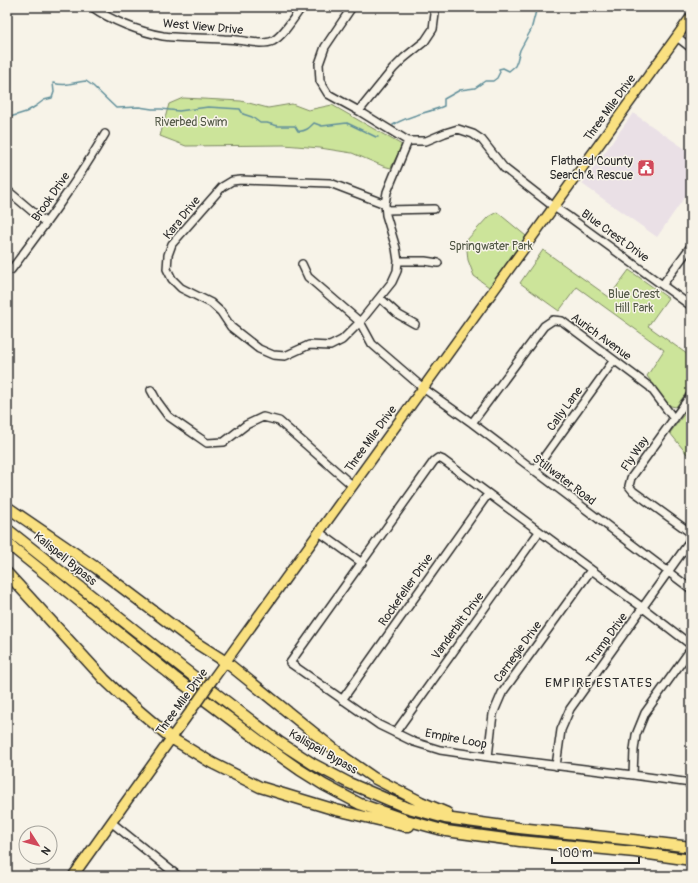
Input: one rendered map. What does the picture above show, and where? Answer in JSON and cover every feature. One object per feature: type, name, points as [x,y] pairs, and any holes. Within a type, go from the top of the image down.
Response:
[{"type":"highway","points":[[7,507],[95,567],[193,641],[226,662],[345,758],[374,778],[421,802],[466,820]]},
{"type":"highway","name":"Kalispell Bypass","points":[[7,529],[279,742],[328,773],[349,783],[405,806],[445,818],[519,828],[691,847]]},
{"type":"highway","name":"Kalispell Bypass","points":[[7,543],[174,677],[300,770],[324,785],[360,804],[406,820],[446,830],[520,841],[635,852],[691,860]]},
{"type":"highway","points":[[7,573],[124,698],[171,738],[212,763],[260,787],[336,810],[404,826],[427,826]]},
{"type":"main road","name":"Three Mile Drive","points":[[73,876],[318,532],[353,486],[691,17]]},
{"type":"street","name":"West View Drive","points":[[92,7],[108,17],[124,24],[162,36],[178,38],[223,39],[260,43],[273,41],[280,36],[302,7]]},
{"type":"street","points":[[352,7],[325,47],[319,64],[320,81],[328,94],[408,141],[387,192],[385,207],[398,261],[425,261],[438,263]]},
{"type":"street","points":[[359,111],[393,69],[425,41],[433,29],[435,14],[433,7]]},
{"type":"street","points":[[677,37],[691,48]]},
{"type":"street","name":"Blue Crest Drive","points":[[408,141],[426,141],[458,129],[473,134],[482,140],[504,168],[554,207],[569,216],[691,306]]},
{"type":"street","name":"Brook Drive","points":[[11,270],[46,223],[106,134]]},
{"type":"street","name":"Kara Drive","points":[[385,207],[330,183],[232,181],[222,187],[172,244],[168,255],[167,269],[172,279],[181,288],[211,303],[221,312],[231,327],[259,349],[273,356],[285,356],[309,345],[330,346],[342,340],[360,322],[392,282],[397,271],[398,261]]},
{"type":"street","points":[[7,190],[46,223]]},
{"type":"street","points":[[385,207],[434,209]]},
{"type":"street","points":[[663,284],[691,246]]},
{"type":"street","name":"Stillwater Road","points":[[302,264],[308,276],[360,322],[372,344],[423,388],[472,423],[691,589]]},
{"type":"street","points":[[380,298],[399,314],[415,324]]},
{"type":"street","name":"Aurich Avenue","points":[[472,423],[544,326],[553,320],[562,321],[650,387],[674,419]]},
{"type":"street","name":"Cally Lane","points":[[534,471],[614,360]]},
{"type":"street","points":[[150,390],[168,416],[207,443],[224,442],[246,425],[263,417],[279,421],[353,486]]},
{"type":"street","name":"Fly Way","points":[[668,572],[688,544],[690,537],[688,531],[633,491],[629,486],[631,478],[691,395]]},
{"type":"street","name":"Empire Loop","points":[[691,645],[643,608],[438,458],[434,461],[290,663],[379,725],[414,742],[440,750],[691,783]]},
{"type":"street","name":"Rockefeller Drive","points":[[342,700],[488,494]]},
{"type":"street","points":[[318,532],[362,563]]},
{"type":"street","name":"Vanderbilt Drive","points":[[395,733],[539,532]]},
{"type":"street","name":"Carnegie Drive","points":[[488,757],[493,714],[502,693],[591,570]]},
{"type":"street","name":"Trump Drive","points":[[556,766],[561,730],[570,709],[668,572]]},
{"type":"street","points":[[633,775],[636,735],[645,713],[691,649]]},
{"type":"street","points":[[111,822],[178,876]]},
{"type":"shaded area","points":[[633,113],[691,153],[691,188],[657,237],[582,184]]},
{"type":"green space","name":"Riverbed Swim","points":[[183,98],[241,101],[268,108],[292,104],[308,110],[332,105],[402,145],[391,168],[352,153],[320,148],[284,145],[186,146],[160,136],[169,104]]},
{"type":"green space","name":"Springwater Park","points":[[497,212],[526,236],[489,287],[474,276],[468,260],[466,241],[488,217]]},
{"type":"green space","name":"Blue Crest Hill Park","points":[[543,250],[609,297],[629,270],[668,298],[648,326],[691,357],[691,386],[676,407],[667,403],[647,376],[664,350],[577,287],[559,311],[520,283]]},
{"type":"green space","points":[[691,405],[691,459],[670,433]]},
{"type":"waterway","points":[[393,125],[405,119],[444,106],[444,99],[460,90],[475,88],[485,81],[493,81],[497,78],[500,72],[499,69],[503,68],[509,71],[515,66],[520,50],[531,30],[537,7]]},
{"type":"waterway","points":[[7,118],[26,112],[44,100],[52,98],[54,92],[53,83],[66,84],[86,81],[116,108],[139,107],[179,111],[208,107],[240,109],[243,114],[252,117],[260,123],[278,126],[295,126],[298,131],[305,130],[314,123],[322,126],[347,123],[378,137]]},
{"type":"place","name":"Flathead County Search & Rescue","points":[[646,168]]},
{"type":"district","name":"EMPIRE ESTATES","points":[[599,683]]}]
